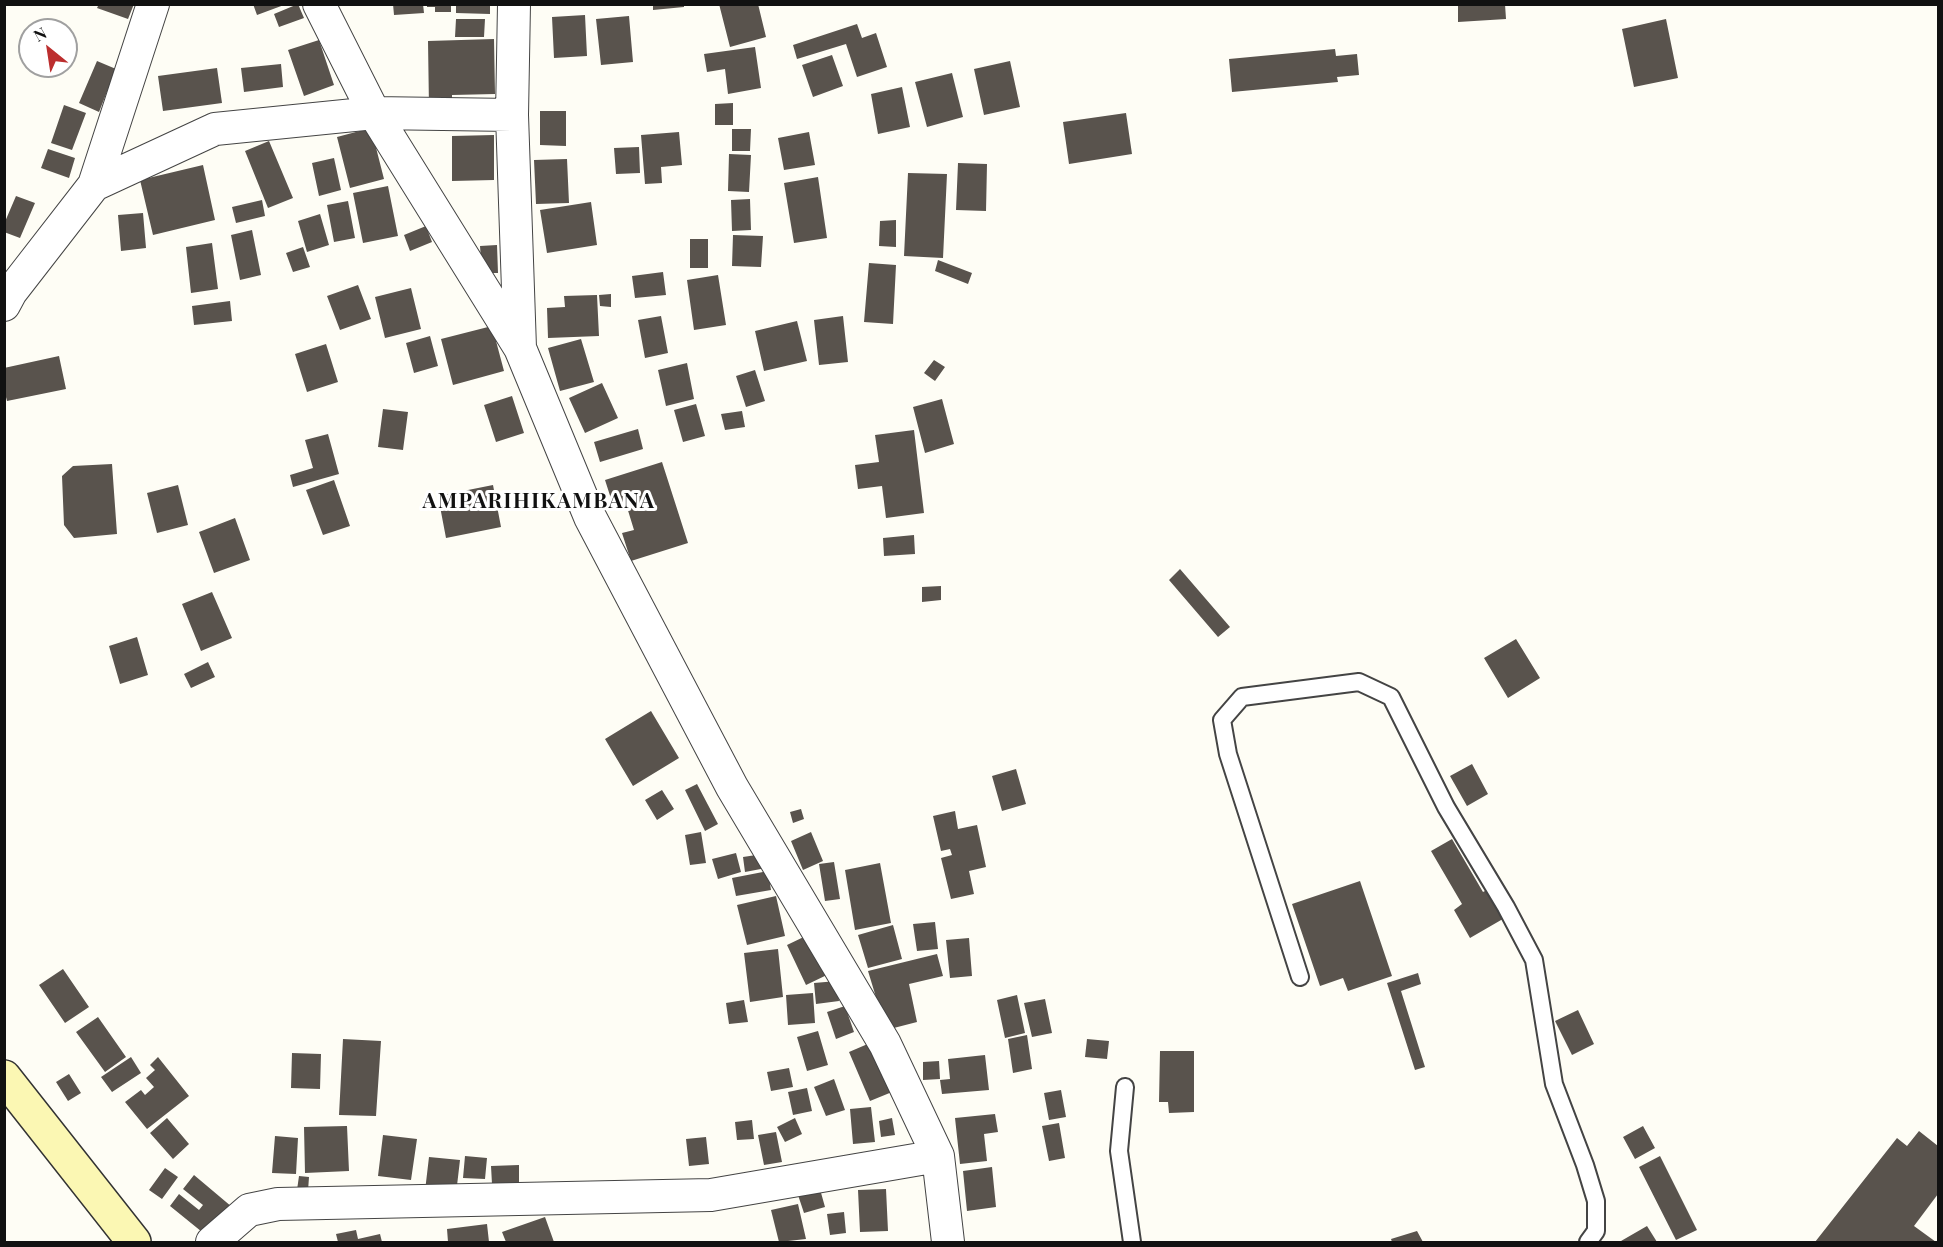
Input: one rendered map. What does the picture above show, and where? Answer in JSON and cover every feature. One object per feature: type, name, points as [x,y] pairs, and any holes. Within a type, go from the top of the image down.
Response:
[{"type":"main road","points":[[4,1077],[134,1242]]},
{"type":"street","points":[[4,305],[11,292],[94,185],[153,4]]},
{"type":"street","points":[[320,4],[374,113],[520,348],[595,528],[732,788],[885,1044],[938,1156],[948,1242]]},
{"type":"street","points":[[514,4],[512,115],[520,348]]},
{"type":"street","points":[[94,185],[215,129],[374,113],[512,115]]},
{"type":"street","points":[[212,1242],[249,1210],[278,1204],[711,1195],[938,1156]]},
{"type":"lane","points":[[1300,977],[1228,754],[1222,720],[1242,697],[1359,682],[1390,697],[1446,807],[1506,907],[1534,960],[1554,1084],[1585,1165],[1596,1201],[1596,1232],[1588,1242]]},
{"type":"lane","points":[[1125,1087],[1119,1151],[1132,1242]]},
{"type":"building","points":[[99,4],[134,4],[128,19],[97,8]]},
{"type":"building","points":[[253,4],[284,4],[284,5],[257,15]]},
{"type":"building","points":[[298,4],[304,18],[279,27],[274,14]]},
{"type":"building","points":[[393,4],[423,4],[424,13],[394,15]]},
{"type":"building","points":[[427,4],[451,4],[451,12],[435,12],[435,7],[427,7]]},
{"type":"building","points":[[456,4],[490,4],[490,14],[456,13]]},
{"type":"building","points":[[653,4],[684,4],[684,7],[653,10]]},
{"type":"building","points":[[719,4],[758,4],[766,37],[730,47]]},
{"type":"building","points":[[1458,4],[1505,4],[1506,19],[1458,22]]},
{"type":"building","points":[[585,15],[587,56],[554,58],[552,17]]},
{"type":"building","points":[[629,16],[633,62],[601,65],[596,19]]},
{"type":"building","points":[[456,19],[485,19],[484,37],[455,37]]},
{"type":"building","points":[[1666,19],[1678,78],[1634,87],[1622,29]]},
{"type":"building","points":[[857,24],[862,38],[876,33],[887,67],[857,77],[846,44],[797,59],[793,45]]},
{"type":"building","points":[[494,39],[495,94],[452,95],[452,107],[429,108],[428,41]]},
{"type":"building","points":[[319,40],[334,85],[304,96],[288,50]]},
{"type":"building","points":[[755,47],[761,88],[728,94],[725,69],[707,72],[704,54]]},
{"type":"building","points":[[1335,49],[1336,56],[1357,54],[1359,75],[1337,77],[1338,82],[1232,92],[1229,59]]},
{"type":"building","points":[[832,55],[843,86],[813,97],[802,65]]},
{"type":"building","points":[[97,61],[116,69],[99,112],[79,103]]},
{"type":"building","points":[[1010,61],[1020,107],[984,115],[974,69]]},
{"type":"building","points":[[281,64],[283,87],[244,92],[241,68]]},
{"type":"building","points":[[217,68],[222,103],[163,111],[158,76]]},
{"type":"building","points":[[952,73],[963,117],[927,127],[915,82]]},
{"type":"building","points":[[902,87],[910,127],[878,134],[871,94]]},
{"type":"building","points":[[733,103],[733,125],[715,125],[715,104]]},
{"type":"building","points":[[64,105],[86,113],[72,150],[51,143]]},
{"type":"building","points":[[540,111],[566,111],[566,146],[540,145]]},
{"type":"building","points":[[1126,113],[1132,154],[1069,164],[1063,122]]},
{"type":"building","points":[[371,128],[384,179],[350,188],[337,137]]},
{"type":"building","points":[[732,129],[751,129],[750,151],[732,151]]},
{"type":"building","points":[[679,132],[682,165],[661,167],[662,183],[645,184],[641,135]]},
{"type":"building","points":[[809,132],[815,165],[784,170],[778,138]]},
{"type":"building","points":[[494,135],[494,180],[452,181],[452,136]]},
{"type":"building","points":[[269,141],[293,198],[268,208],[245,151]]},
{"type":"building","points":[[639,147],[640,173],[616,174],[614,148]]},
{"type":"building","points":[[48,149],[75,158],[69,178],[41,168]]},
{"type":"building","points":[[729,154],[751,155],[749,192],[728,191]]},
{"type":"building","points":[[334,158],[341,190],[319,196],[312,163]]},
{"type":"building","points":[[567,159],[569,203],[536,204],[534,160]]},
{"type":"building","points":[[958,163],[987,164],[986,211],[956,210]]},
{"type":"building","points":[[203,165],[215,220],[153,235],[140,180]]},
{"type":"building","points":[[908,173],[947,174],[943,258],[904,256]]},
{"type":"building","points":[[818,177],[827,238],[794,243],[784,183]]},
{"type":"building","points":[[388,186],[398,236],[363,243],[353,193]]},
{"type":"building","points":[[16,196],[35,203],[20,238],[4,232],[4,224]]},
{"type":"building","points":[[750,199],[751,230],[732,231],[731,200]]},
{"type":"building","points":[[262,200],[265,216],[236,223],[232,207]]},
{"type":"building","points":[[348,201],[355,238],[334,242],[327,205]]},
{"type":"building","points":[[591,202],[597,245],[547,253],[540,210]]},
{"type":"building","points":[[143,213],[146,248],[121,251],[118,215]]},
{"type":"building","points":[[320,214],[329,245],[307,252],[298,221]]},
{"type":"building","points":[[896,220],[896,247],[879,246],[880,221]]},
{"type":"building","points":[[426,226],[432,242],[410,251],[404,235]]},
{"type":"building","points":[[252,230],[261,275],[240,280],[231,235]]},
{"type":"building","points":[[733,235],[763,236],[761,267],[732,266]]},
{"type":"building","points":[[690,239],[708,239],[708,268],[690,268]]},
{"type":"building","points":[[212,243],[218,289],[191,293],[186,247]]},
{"type":"building","points":[[497,245],[498,273],[482,273],[480,246]]},
{"type":"building","points":[[303,247],[310,267],[293,272],[286,253]]},
{"type":"building","points":[[938,260],[972,273],[968,284],[935,271]]},
{"type":"building","points":[[869,263],[896,265],[893,324],[864,322]]},
{"type":"building","points":[[663,272],[666,295],[635,298],[632,276]]},
{"type":"building","points":[[718,275],[726,325],[694,330],[687,280]]},
{"type":"building","points":[[358,285],[371,319],[340,330],[327,296]]},
{"type":"building","points":[[411,288],[421,329],[385,338],[375,297]]},
{"type":"building","points":[[611,294],[611,307],[600,306],[599,295]]},
{"type":"building","points":[[597,295],[599,336],[548,338],[547,308],[565,307],[564,296]]},
{"type":"building","points":[[230,301],[232,321],[194,325],[192,306]]},
{"type":"building","points":[[661,316],[668,353],[645,358],[638,320]]},
{"type":"building","points":[[843,316],[848,362],[819,365],[814,320]]},
{"type":"building","points":[[797,321],[807,361],[764,371],[755,331]]},
{"type":"building","points":[[492,326],[504,371],[453,385],[441,339]]},
{"type":"building","points":[[430,336],[438,366],[414,373],[406,343]]},
{"type":"building","points":[[581,339],[594,382],[560,391],[548,348]]},
{"type":"building","points":[[326,344],[338,382],[307,392],[295,354]]},
{"type":"building","points":[[59,356],[66,389],[7,401],[4,389],[4,368]]},
{"type":"building","points":[[934,360],[945,367],[935,381],[924,373]]},
{"type":"building","points":[[687,363],[694,399],[666,406],[658,370]]},
{"type":"building","points":[[755,370],[765,401],[746,407],[736,376]]},
{"type":"building","points":[[602,383],[618,418],[585,433],[569,398]]},
{"type":"building","points":[[512,396],[524,433],[496,442],[484,405]]},
{"type":"building","points":[[942,399],[954,444],[925,453],[913,407]]},
{"type":"building","points":[[696,404],[705,436],[683,442],[674,410]]},
{"type":"building","points":[[383,409],[408,412],[403,450],[378,447]]},
{"type":"building","points":[[742,411],[745,427],[725,430],[721,414]]},
{"type":"building","points":[[638,429],[643,449],[600,462],[594,442]]},
{"type":"building","points":[[914,430],[924,513],[886,518],[882,486],[858,489],[855,465],[879,462],[875,435]]},
{"type":"building","points":[[328,434],[339,474],[293,487],[290,475],[313,468],[305,440]]},
{"type":"building","points":[[662,462],[688,543],[631,561],[622,533],[634,530],[626,504],[614,508],[605,480]]},
{"type":"building","points":[[112,464],[117,534],[74,538],[64,525],[62,476],[73,466]]},
{"type":"building","points":[[334,480],[350,526],[323,535],[306,490]]},
{"type":"building","points":[[178,485],[188,525],[157,533],[147,493]]},
{"type":"building","points":[[493,485],[501,527],[446,538],[438,496]]},
{"type":"building","points":[[235,518],[250,560],[214,573],[199,532]]},
{"type":"building","points":[[914,535],[915,554],[884,556],[883,538]]},
{"type":"building","points":[[1180,569],[1230,627],[1218,637],[1169,580]]},
{"type":"building","points":[[941,586],[941,600],[922,602],[922,587]]},
{"type":"building","points":[[212,592],[232,638],[201,651],[182,604]]},
{"type":"building","points":[[137,637],[148,675],[120,684],[109,646]]},
{"type":"building","points":[[1516,639],[1540,678],[1508,698],[1484,658]]},
{"type":"building","points":[[208,662],[215,677],[191,688],[184,674]]},
{"type":"building","points":[[651,711],[679,758],[633,786],[605,739]]},
{"type":"building","points":[[1472,764],[1488,794],[1467,806],[1450,776]]},
{"type":"building","points":[[1016,769],[1026,804],[1002,811],[992,776]]},
{"type":"building","points":[[697,784],[718,824],[705,831],[685,790]]},
{"type":"building","points":[[662,790],[674,809],[657,820],[645,800]]},
{"type":"building","points":[[801,809],[804,819],[793,823],[790,812]]},
{"type":"building","points":[[955,811],[958,829],[977,825],[986,867],[969,871],[974,894],[951,899],[941,858],[952,855],[950,849],[941,851],[933,816]]},
{"type":"building","points":[[701,832],[706,863],[690,865],[685,835]]},
{"type":"building","points":[[811,832],[823,861],[803,870],[791,841]]},
{"type":"building","points":[[1452,839],[1483,892],[1491,888],[1508,916],[1470,938],[1454,910],[1462,904],[1431,851]]},
{"type":"building","points":[[736,853],[741,872],[718,879],[712,859]]},
{"type":"building","points":[[763,854],[766,868],[745,872],[743,857]]},
{"type":"building","points":[[834,862],[840,899],[825,901],[819,864]]},
{"type":"building","points":[[880,863],[891,923],[855,930],[845,870]]},
{"type":"building","points":[[768,871],[771,890],[736,896],[732,878]]},
{"type":"building","points":[[1360,881],[1392,976],[1348,991],[1343,978],[1320,986],[1292,904]]},
{"type":"building","points":[[776,896],[785,936],[747,945],[737,905]]},
{"type":"building","points":[[935,922],[938,949],[917,951],[913,924]]},
{"type":"building","points":[[893,925],[902,959],[868,968],[858,935]]},
{"type":"building","points":[[812,933],[831,973],[806,985],[787,945]]},
{"type":"building","points":[[969,938],[972,976],[950,978],[946,940]]},
{"type":"building","points":[[778,949],[783,997],[750,1002],[744,953]]},
{"type":"building","points":[[937,954],[943,976],[909,984],[917,1022],[886,1030],[868,971]]},
{"type":"building","points":[[63,969],[89,1007],[65,1023],[39,985]]},
{"type":"building","points":[[1418,973],[1421,984],[1401,991],[1425,1067],[1415,1070],[1387,983]]},
{"type":"building","points":[[837,981],[839,1001],[816,1004],[814,983]]},
{"type":"building","points":[[813,993],[815,1023],[788,1025],[786,995]]},
{"type":"building","points":[[1017,995],[1025,1033],[1005,1038],[997,1000]]},
{"type":"building","points":[[1045,999],[1052,1033],[1032,1037],[1024,1003]]},
{"type":"building","points":[[744,1000],[748,1022],[729,1024],[726,1003]]},
{"type":"building","points":[[845,1006],[854,1032],[836,1039],[827,1012]]},
{"type":"building","points":[[1578,1010],[1594,1044],[1572,1055],[1555,1021]]},
{"type":"building","points":[[98,1017],[126,1057],[105,1072],[76,1032]]},
{"type":"building","points":[[818,1031],[828,1065],[807,1071],[797,1037]]},
{"type":"building","points":[[1027,1035],[1032,1069],[1013,1073],[1008,1039]]},
{"type":"building","points":[[343,1039],[381,1041],[376,1116],[339,1115]]},
{"type":"building","points":[[1087,1039],[1109,1041],[1107,1059],[1085,1057]]},
{"type":"building","points":[[870,1043],[892,1092],[870,1101],[849,1052]]},
{"type":"building","points":[[1160,1051],[1194,1051],[1194,1112],[1169,1113],[1168,1102],[1159,1102]]},
{"type":"building","points":[[292,1053],[321,1054],[320,1089],[291,1088]]},
{"type":"building","points":[[985,1055],[989,1090],[942,1094],[940,1080],[950,1079],[948,1059]]},
{"type":"building","points":[[131,1057],[141,1073],[112,1092],[101,1077]]},
{"type":"building","points":[[158,1057],[189,1096],[147,1129],[125,1102],[141,1090],[145,1095],[154,1087],[146,1078],[155,1070],[150,1065]]},
{"type":"building","points":[[939,1061],[940,1079],[923,1080],[923,1062]]},
{"type":"building","points":[[789,1068],[793,1087],[771,1091],[767,1072]]},
{"type":"building","points":[[69,1074],[81,1093],[68,1101],[56,1082]]},
{"type":"building","points":[[834,1079],[845,1110],[826,1116],[814,1087]]},
{"type":"building","points":[[807,1088],[812,1111],[793,1115],[788,1092]]},
{"type":"building","points":[[1061,1090],[1066,1117],[1049,1120],[1044,1093]]},
{"type":"building","points":[[871,1107],[875,1142],[853,1144],[850,1109]]},
{"type":"building","points":[[995,1114],[998,1132],[984,1134],[987,1161],[960,1164],[955,1118]]},
{"type":"building","points":[[167,1118],[189,1144],[173,1159],[150,1133]]},
{"type":"building","points":[[795,1118],[802,1134],[785,1142],[777,1127]]},
{"type":"building","points":[[892,1118],[895,1135],[881,1137],[879,1121]]},
{"type":"building","points":[[752,1120],[754,1139],[737,1140],[735,1122]]},
{"type":"building","points":[[1059,1123],[1065,1158],[1049,1161],[1042,1126]]},
{"type":"building","points":[[347,1126],[349,1171],[305,1173],[304,1127]]},
{"type":"building","points":[[1643,1126],[1655,1148],[1635,1159],[1623,1137]]},
{"type":"building","points":[[1919,1131],[1938,1146],[1938,1194],[1914,1226],[1936,1242],[1815,1242],[1897,1138],[1907,1146]]},
{"type":"building","points":[[776,1132],[782,1162],[764,1165],[758,1135]]},
{"type":"building","points":[[383,1135],[417,1139],[411,1180],[378,1176]]},
{"type":"building","points":[[275,1136],[298,1138],[296,1174],[272,1173]]},
{"type":"building","points":[[706,1137],[709,1164],[689,1166],[686,1139]]},
{"type":"building","points":[[465,1156],[487,1158],[485,1179],[463,1178]]},
{"type":"building","points":[[1660,1156],[1697,1230],[1676,1240],[1639,1167]]},
{"type":"building","points":[[429,1157],[460,1160],[456,1194],[425,1191]]},
{"type":"building","points":[[519,1165],[519,1183],[492,1184],[491,1166]]},
{"type":"building","points":[[992,1167],[996,1207],[967,1211],[963,1171]]},
{"type":"building","points":[[165,1168],[178,1177],[162,1199],[149,1190]]},
{"type":"building","points":[[194,1175],[232,1207],[207,1236],[170,1206],[179,1194],[199,1210],[203,1205],[183,1189]]},
{"type":"building","points":[[299,1176],[309,1177],[308,1191],[297,1190]]},
{"type":"building","points":[[818,1182],[825,1207],[804,1213],[796,1189]]},
{"type":"building","points":[[886,1189],[888,1231],[860,1232],[858,1190]]},
{"type":"building","points":[[798,1204],[806,1239],[779,1242],[771,1210]]},
{"type":"building","points":[[844,1212],[846,1233],[830,1235],[827,1214]]},
{"type":"building","points":[[545,1217],[554,1242],[506,1242],[502,1232]]},
{"type":"building","points":[[487,1224],[489,1242],[448,1242],[447,1229]]},
{"type":"building","points":[[1647,1226],[1657,1242],[1621,1241]]},
{"type":"building","points":[[356,1230],[358,1239],[380,1234],[382,1242],[338,1242],[336,1234]]},
{"type":"building","points":[[1417,1231],[1423,1242],[1392,1242],[1391,1239]]},
{"type":"district","name":"AMPARIHIKAMBANA","points":[[539,501]]}]
